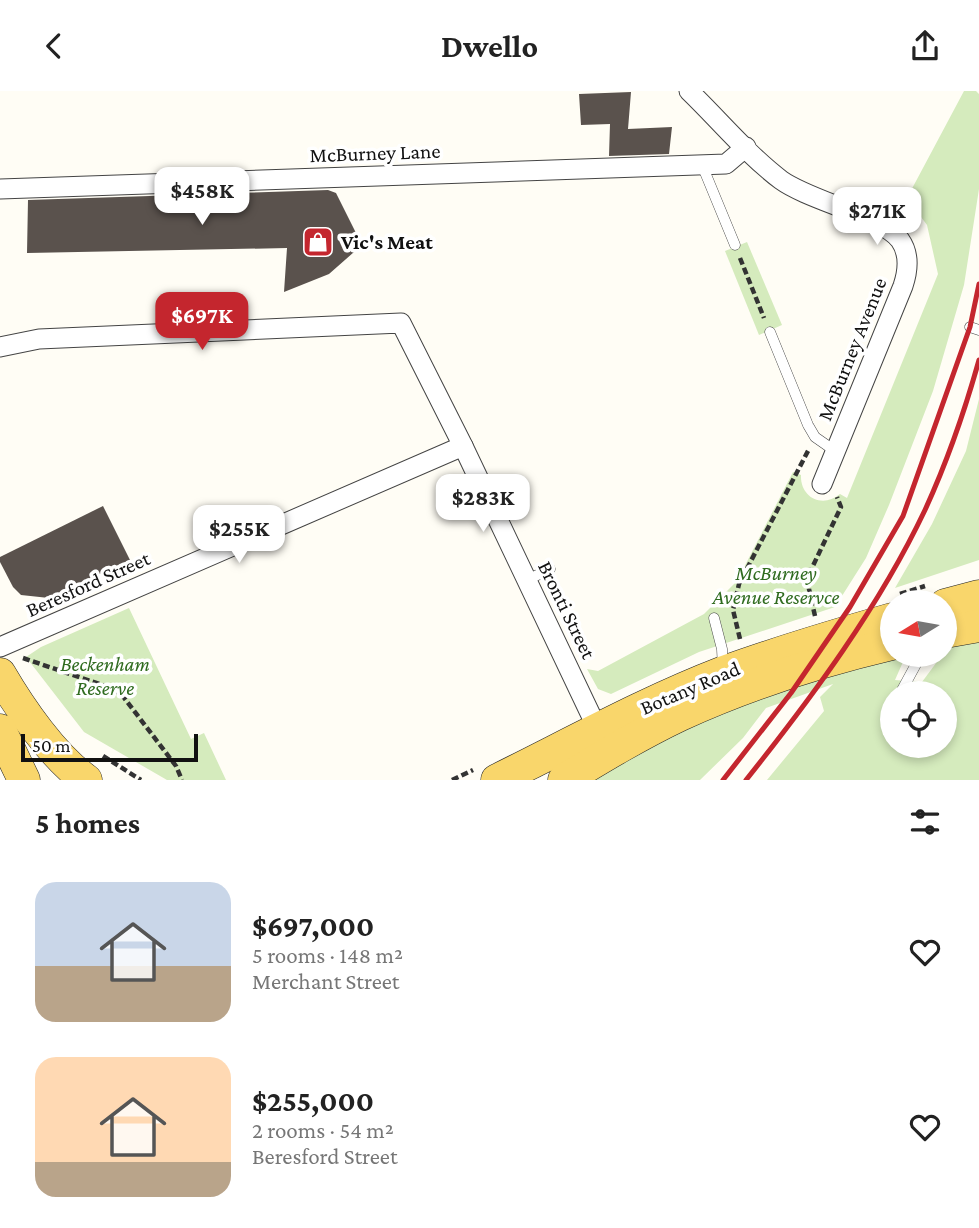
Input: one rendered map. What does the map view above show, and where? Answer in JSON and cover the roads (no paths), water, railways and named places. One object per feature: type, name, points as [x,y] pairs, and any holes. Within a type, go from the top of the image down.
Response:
[{"type":"main road","points":[[957,602],[979,596]]},
{"type":"main road","name":"Botany Road","points":[[497,780],[723,673],[880,623]]},
{"type":"main road","points":[[957,630],[979,626]]},
{"type":"main road","name":"Botany Road","points":[[564,780],[636,737],[713,701],[752,685],[880,648]]},
{"type":"main road","points":[[4,658],[38,729],[77,776]]},
{"type":"main road","points":[[0,730],[24,780]]},
{"type":"street","name":"McBurney Avenue","points":[[689,91],[782,181],[876,223],[895,235],[902,242],[906,253],[908,269],[903,286],[822,484]]},
{"type":"street","name":"McBurney Lane","points":[[0,190],[726,164],[746,147]]},
{"type":"street","name":"Bronti Street","points":[[0,347],[39,339],[401,323],[463,446],[598,730]]},
{"type":"street","name":"Beresford Street","points":[[4,658],[463,446]]},
{"type":"lane","points":[[702,165],[735,245]]},
{"type":"lane","points":[[770,332],[808,425],[815,437],[835,451]]},
{"type":"lane","points":[[527,580],[550,569]]},
{"type":"lane","points":[[714,618],[722,649],[723,673]]},
{"type":"railway","points":[[723,780],[791,693],[850,607],[903,516],[970,327],[979,284]]},
{"type":"railway","points":[[746,780],[843,650],[907,546],[948,455],[979,360]]},
{"type":"place","name":"Vic's Meat","points":[[318,242]]},
{"type":"park label","name":"McBurney Avenue Reservce","points":[[776,585]]},
{"type":"park label","name":"Beckenham Reserve","points":[[105,676]]}]
